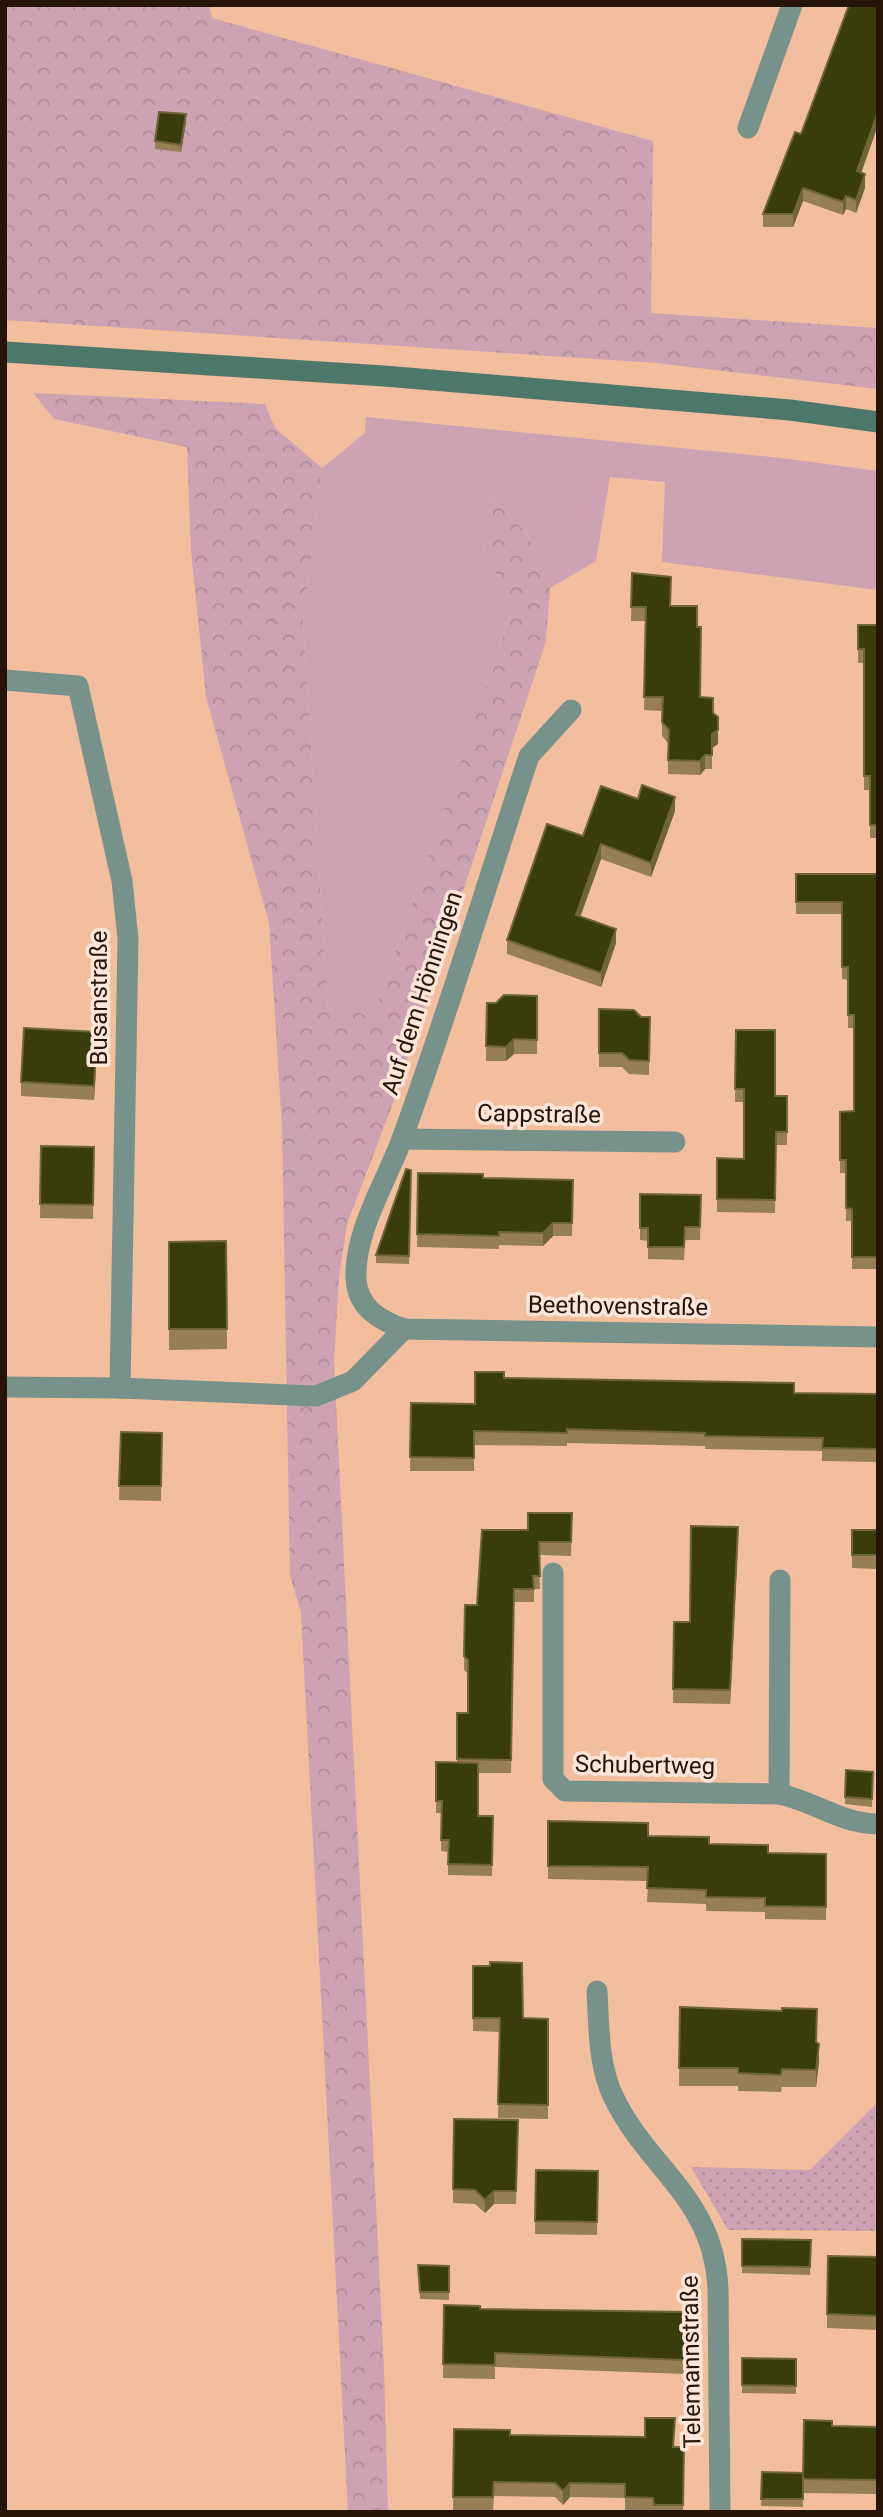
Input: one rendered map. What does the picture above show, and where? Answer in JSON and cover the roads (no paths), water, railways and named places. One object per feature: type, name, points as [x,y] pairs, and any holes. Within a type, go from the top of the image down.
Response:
[{"type":"main road","points":[[5,352],[384,376],[790,410],[878,422]]},
{"type":"street","points":[[748,128],[793,5]]},
{"type":"street","name":"Busanstraße","points":[[5,680],[78,686],[122,880],[128,939],[120,1388]]},
{"type":"street","name":"Auf dem Hönningen","points":[[365,1306],[356,1282],[361,1247],[402,1139],[529,756],[571,710]]},
{"type":"street","name":"Cappstraße","points":[[402,1139],[675,1142]]},
{"type":"street","name":"Beethovenstraße","points":[[365,1306],[376,1317],[404,1328],[878,1337]]},
{"type":"street","points":[[5,1387],[120,1388],[316,1396],[353,1381],[404,1328]]},
{"type":"street","name":"Schubertweg","points":[[553,1573],[553,1779],[558,1787],[565,1791],[779,1794],[796,1797],[839,1818],[878,1824]]},
{"type":"street","points":[[779,1794],[780,1580]]},
{"type":"street","name":"Telemannstraße","points":[[597,1991],[604,2063],[614,2097],[696,2210],[714,2256],[718,2289],[720,2512]]}]
